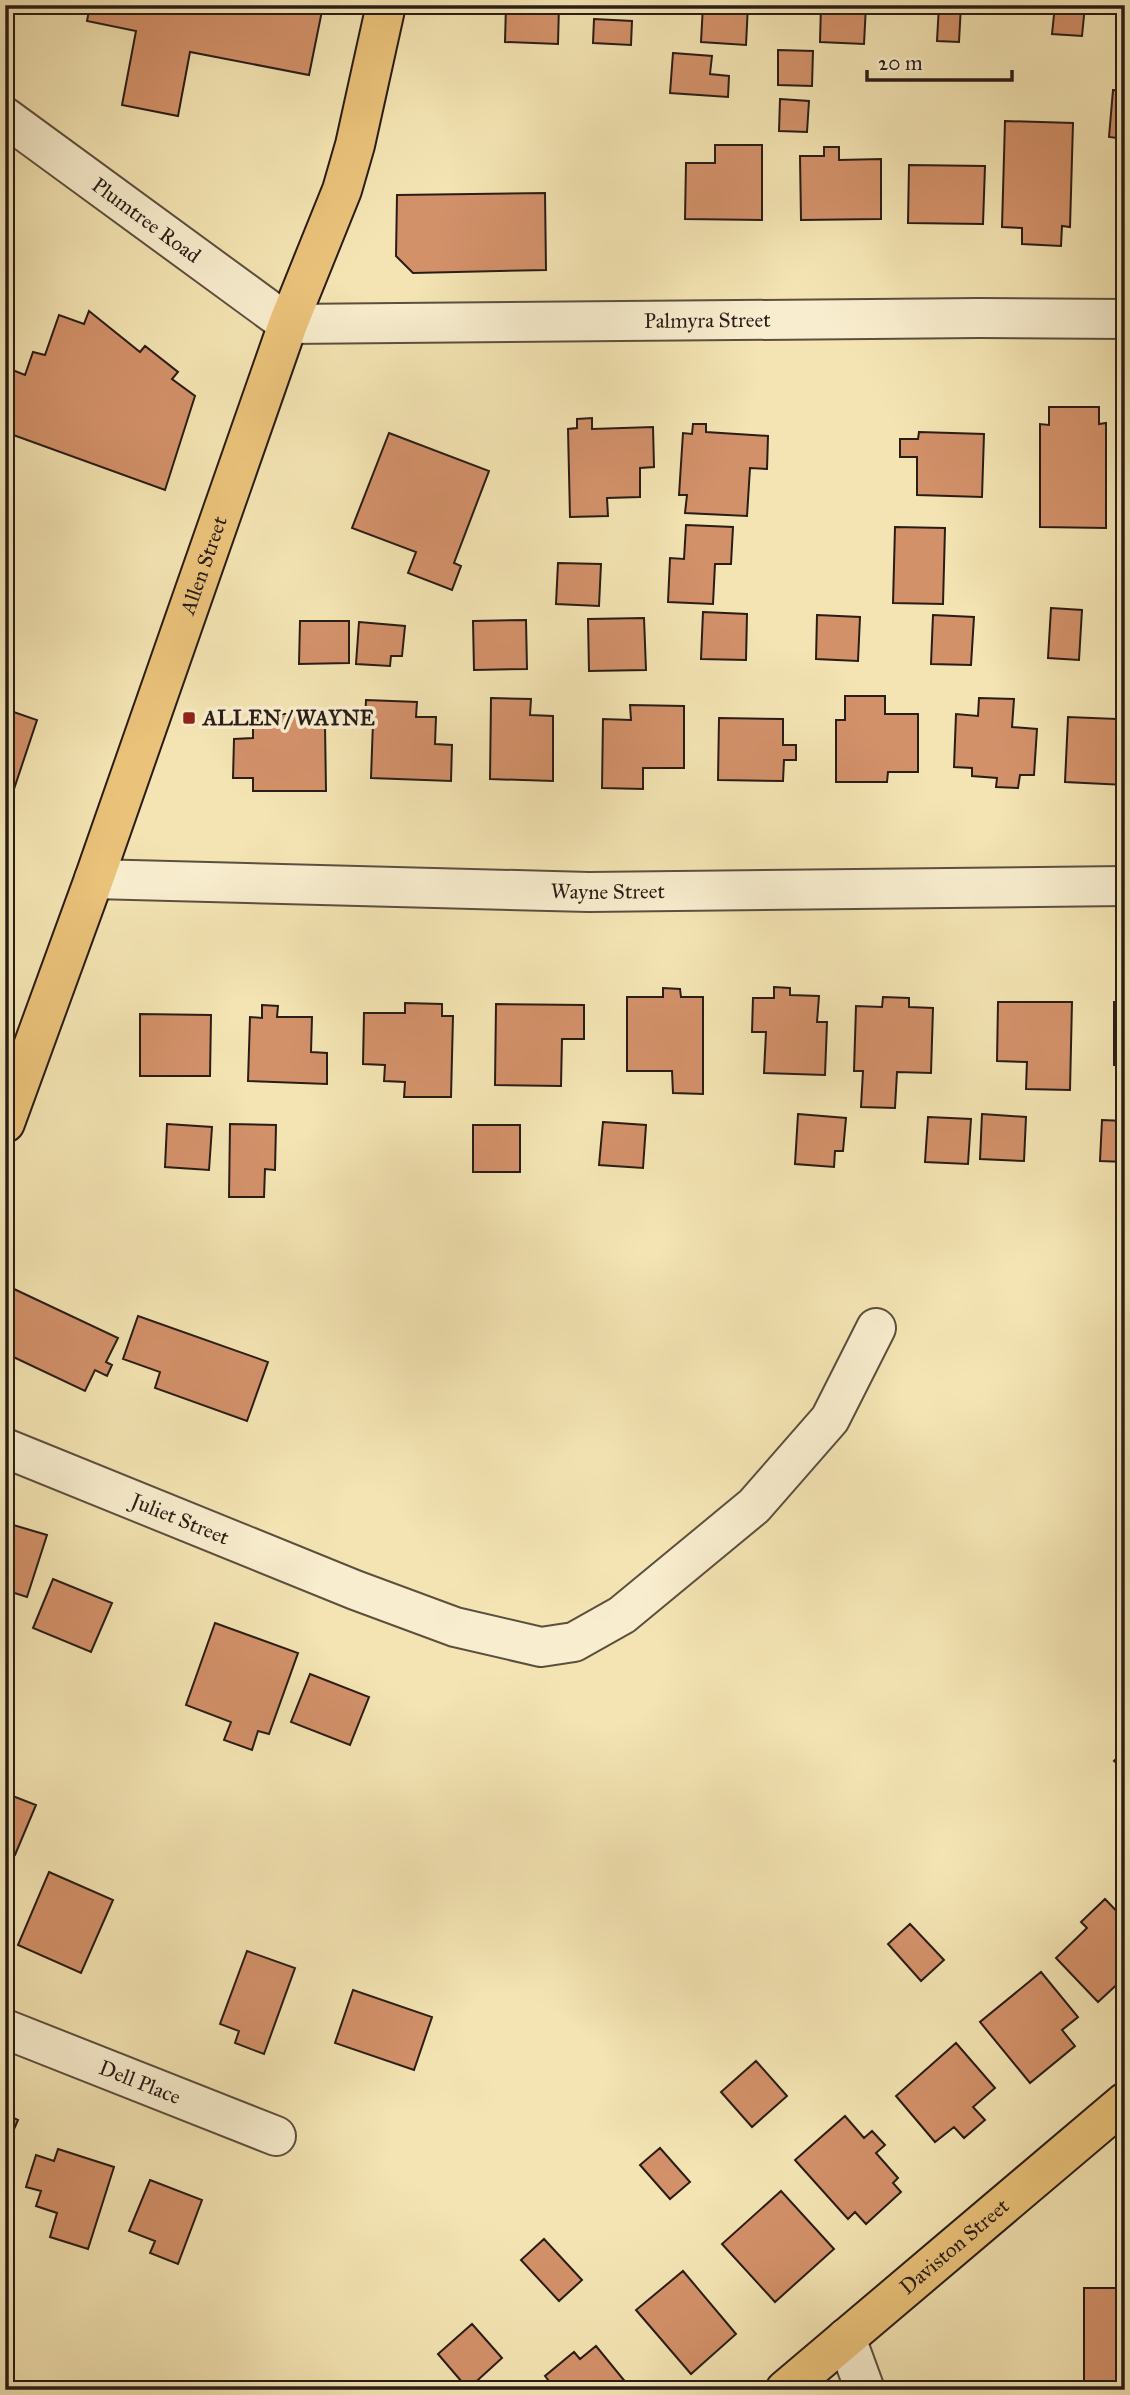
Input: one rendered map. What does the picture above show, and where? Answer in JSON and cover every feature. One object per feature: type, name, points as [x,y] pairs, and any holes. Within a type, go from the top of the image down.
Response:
[{"type":"main road","name":"Allen Street","points":[[5,1123],[94,879],[288,324],[342,190],[355,145],[386,5]]},
{"type":"main road","name":"Daviston Street","points":[[785,2390],[1125,2102]]},
{"type":"street","name":"Plumtree Road","points":[[5,117],[288,324]]},
{"type":"street","name":"Palmyra Street","points":[[288,324],[1125,319]]},
{"type":"street","name":"Wayne Street","points":[[94,879],[589,891],[1125,887]]},
{"type":"street","name":"Juliet Street","points":[[5,1448],[355,1590],[455,1627],[541,1647],[574,1642],[622,1615],[754,1506],[830,1419],[876,1328]]},
{"type":"street","name":"Dell Place","points":[[5,2029],[276,2136]]},
{"type":"street","points":[[846,2338],[865,2390]]},
{"type":"building","points":[[90,5],[323,6],[309,75],[190,52],[178,116],[122,105],[136,31],[87,21]]},
{"type":"building","points":[[506,5],[559,5],[558,44],[505,42]]},
{"type":"building","points":[[703,5],[748,5],[746,45],[701,42]]},
{"type":"building","points":[[821,5],[866,5],[864,44],[820,42]]},
{"type":"building","points":[[939,5],[961,5],[959,42],[937,41]]},
{"type":"building","points":[[1055,5],[1085,5],[1082,36],[1052,34]]},
{"type":"building","points":[[594,19],[632,21],[631,45],[593,43]]},
{"type":"building","points":[[778,50],[813,51],[812,86],[778,85]]},
{"type":"building","points":[[673,53],[712,56],[710,74],[729,76],[728,97],[670,93]]},
{"type":"building","points":[[1113,90],[1125,91],[1125,139],[1109,137]]},
{"type":"building","points":[[780,99],[809,101],[807,132],[779,131]]},
{"type":"building","points":[[1005,121],[1073,123],[1070,227],[1062,226],[1061,246],[1022,244],[1022,228],[1002,227]]},
{"type":"building","points":[[715,145],[762,145],[762,220],[685,219],[686,163],[715,163]]},
{"type":"building","points":[[824,147],[839,147],[839,160],[881,159],[881,219],[801,220],[800,156],[824,156]]},
{"type":"building","points":[[909,165],[985,166],[983,224],[908,223]]},
{"type":"building","points":[[545,193],[546,270],[413,273],[396,256],[397,195]]},
{"type":"building","points":[[89,311],[140,352],[145,346],[178,372],[172,379],[195,396],[165,490],[5,432],[5,367],[25,375],[33,352],[45,355],[59,315],[84,324]]},
{"type":"building","points":[[1049,407],[1099,407],[1099,424],[1106,423],[1106,528],[1040,527],[1040,424],[1049,425]]},
{"type":"building","points":[[592,418],[592,429],[653,427],[654,467],[640,468],[640,497],[607,498],[608,516],[570,517],[568,429],[577,428],[577,419]]},
{"type":"building","points":[[693,424],[706,424],[706,432],[768,436],[767,469],[750,468],[747,516],[685,513],[687,495],[679,495],[683,433],[692,434]]},
{"type":"building","points":[[919,432],[984,434],[982,497],[917,495],[917,457],[900,457],[900,439],[918,439]]},
{"type":"building","points":[[389,433],[489,471],[454,563],[461,566],[452,590],[408,573],[416,552],[352,528]]},
{"type":"building","points":[[686,525],[733,527],[731,564],[715,564],[713,604],[668,602],[670,558],[684,559]]},
{"type":"building","points":[[895,527],[945,528],[943,604],[893,603]]},
{"type":"building","points":[[558,563],[601,564],[599,606],[556,604]]},
{"type":"building","points":[[1051,608],[1082,610],[1079,660],[1048,658]]},
{"type":"building","points":[[703,612],[747,614],[746,660],[701,659]]},
{"type":"building","points":[[817,615],[860,617],[858,661],[816,659]]},
{"type":"building","points":[[933,615],[974,617],[971,665],[931,664]]},
{"type":"building","points":[[644,618],[646,670],[589,671],[588,619]]},
{"type":"building","points":[[526,620],[527,669],[474,670],[473,621]]},
{"type":"building","points":[[300,621],[349,621],[349,663],[299,664]]},
{"type":"building","points":[[359,622],[405,626],[402,656],[391,656],[390,666],[356,664]]},
{"type":"building","points":[[845,696],[885,696],[885,714],[918,714],[918,772],[888,772],[887,782],[836,782],[836,720],[845,720]]},
{"type":"building","points":[[491,698],[531,699],[530,715],[553,716],[553,781],[490,779]]},
{"type":"building","points":[[979,698],[1014,699],[1012,727],[1037,729],[1034,775],[1020,775],[1018,788],[996,787],[997,778],[972,776],[972,768],[954,767],[956,714],[978,716]]},
{"type":"building","points":[[366,700],[417,702],[416,717],[436,717],[435,744],[452,745],[451,781],[371,778],[373,722],[365,722]]},
{"type":"building","points":[[630,705],[684,706],[684,768],[643,768],[643,789],[602,788],[603,719],[631,720]]},
{"type":"building","points":[[5,709],[37,720],[14,789],[5,786]]},
{"type":"building","points":[[1118,710],[1125,711],[1125,785],[1065,782],[1068,717],[1117,719]]},
{"type":"building","points":[[276,714],[307,714],[307,726],[325,725],[326,791],[253,791],[253,778],[233,778],[234,739],[253,738],[253,726],[276,726]]},
{"type":"building","points":[[719,718],[783,719],[783,745],[796,745],[796,760],[784,760],[783,781],[718,780]]},
{"type":"building","points":[[774,987],[790,988],[790,995],[819,996],[817,1022],[827,1022],[825,1075],[764,1073],[766,1032],[752,1032],[753,998],[774,998]]},
{"type":"building","points":[[663,988],[680,989],[681,997],[703,997],[703,1094],[673,1093],[672,1071],[627,1071],[627,997],[663,997]]},
{"type":"building","points":[[883,997],[909,998],[909,1007],[933,1008],[931,1073],[897,1072],[895,1108],[861,1107],[863,1071],[854,1071],[856,1006],[882,1007]]},
{"type":"building","points":[[998,1002],[1072,1002],[1070,1090],[1026,1089],[1027,1062],[997,1061]]},
{"type":"building","points":[[1114,1002],[1125,1003],[1125,1065],[1114,1065]]},
{"type":"building","points":[[405,1003],[442,1004],[442,1016],[453,1016],[451,1097],[404,1097],[405,1082],[384,1081],[385,1065],[363,1064],[364,1013],[405,1013]]},
{"type":"building","points":[[496,1004],[584,1005],[584,1039],[562,1039],[561,1086],[495,1085]]},
{"type":"building","points":[[262,1005],[278,1006],[277,1017],[312,1017],[311,1052],[327,1053],[327,1084],[248,1081],[250,1017],[262,1018]]},
{"type":"building","points":[[140,1014],[211,1015],[210,1076],[140,1076]]},
{"type":"building","points":[[798,1114],[846,1118],[843,1151],[835,1151],[834,1167],[795,1164]]},
{"type":"building","points":[[982,1114],[1026,1117],[1024,1161],[980,1159]]},
{"type":"building","points":[[928,1117],[971,1119],[968,1164],[925,1162]]},
{"type":"building","points":[[1102,1120],[1125,1121],[1125,1162],[1100,1161]]},
{"type":"building","points":[[603,1122],[646,1125],[643,1168],[599,1165]]},
{"type":"building","points":[[167,1124],[212,1127],[209,1170],[165,1167]]},
{"type":"building","points":[[230,1124],[276,1125],[275,1170],[265,1169],[264,1197],[229,1197]]},
{"type":"building","points":[[473,1125],[520,1125],[520,1172],[473,1172]]},
{"type":"building","points":[[14,1289],[118,1338],[106,1362],[112,1365],[107,1376],[95,1370],[85,1391],[5,1353],[5,1344],[11,1331],[5,1329],[5,1309]]},
{"type":"building","points":[[138,1316],[268,1362],[247,1421],[155,1388],[160,1372],[123,1359]]},
{"type":"building","points":[[10,1524],[47,1535],[27,1597],[5,1590],[5,1530],[8,1531]]},
{"type":"building","points":[[53,1579],[112,1603],[91,1652],[33,1628]]},
{"type":"building","points":[[215,1623],[298,1653],[269,1734],[258,1731],[252,1750],[224,1740],[231,1722],[186,1705]]},
{"type":"building","points":[[310,1674],[369,1697],[350,1745],[291,1722]]},
{"type":"building","points":[[1125,1750],[1125,1770],[1114,1761]]},
{"type":"building","points":[[5,1793],[36,1805],[15,1855],[5,1851]]},
{"type":"building","points":[[49,1872],[113,1900],[81,1973],[18,1945]]},
{"type":"building","points":[[1105,1899],[1125,1920],[1125,1977],[1098,2002],[1056,1958],[1087,1928],[1081,1922]]},
{"type":"building","points":[[910,1924],[944,1960],[921,1981],[888,1944]]},
{"type":"building","points":[[247,1951],[295,1968],[264,2054],[235,2043],[239,2031],[220,2024]]},
{"type":"building","points":[[1041,1972],[1078,2017],[1062,2030],[1075,2046],[1030,2083],[980,2022]]},
{"type":"building","points":[[353,1990],[432,2017],[414,2070],[335,2043]]},
{"type":"building","points":[[956,2043],[995,2088],[973,2107],[985,2120],[964,2138],[954,2127],[935,2142],[896,2096]]},
{"type":"building","points":[[756,2061],[787,2096],[752,2127],[721,2092]]},
{"type":"building","points":[[5,2114],[18,2120],[5,2150]]},
{"type":"building","points":[[845,2116],[864,2138],[872,2131],[885,2145],[876,2153],[898,2178],[893,2183],[901,2192],[866,2224],[855,2212],[848,2219],[795,2160]]},
{"type":"building","points":[[660,2148],[690,2182],[670,2199],[640,2165]]},
{"type":"building","points":[[58,2149],[114,2167],[88,2249],[50,2237],[57,2213],[36,2206],[41,2191],[26,2187],[36,2155],[54,2161]]},
{"type":"building","points":[[150,2180],[202,2200],[178,2264],[150,2253],[155,2241],[129,2231]]},
{"type":"building","points":[[781,2191],[834,2249],[775,2302],[722,2244]]},
{"type":"building","points":[[544,2239],[582,2280],[559,2301],[521,2260]]},
{"type":"building","points":[[683,2271],[736,2334],[691,2374],[636,2310]]},
{"type":"building","points":[[1084,2288],[1125,2288],[1125,2387],[1084,2387]]},
{"type":"building","points":[[472,2324],[502,2358],[468,2389],[438,2354]]},
{"type":"building","points":[[596,2346],[632,2390],[556,2390],[545,2376],[574,2352],[580,2359]]},
{"type":"place","name":"ALLEN / WAYNE","points":[[189,718]]}]
